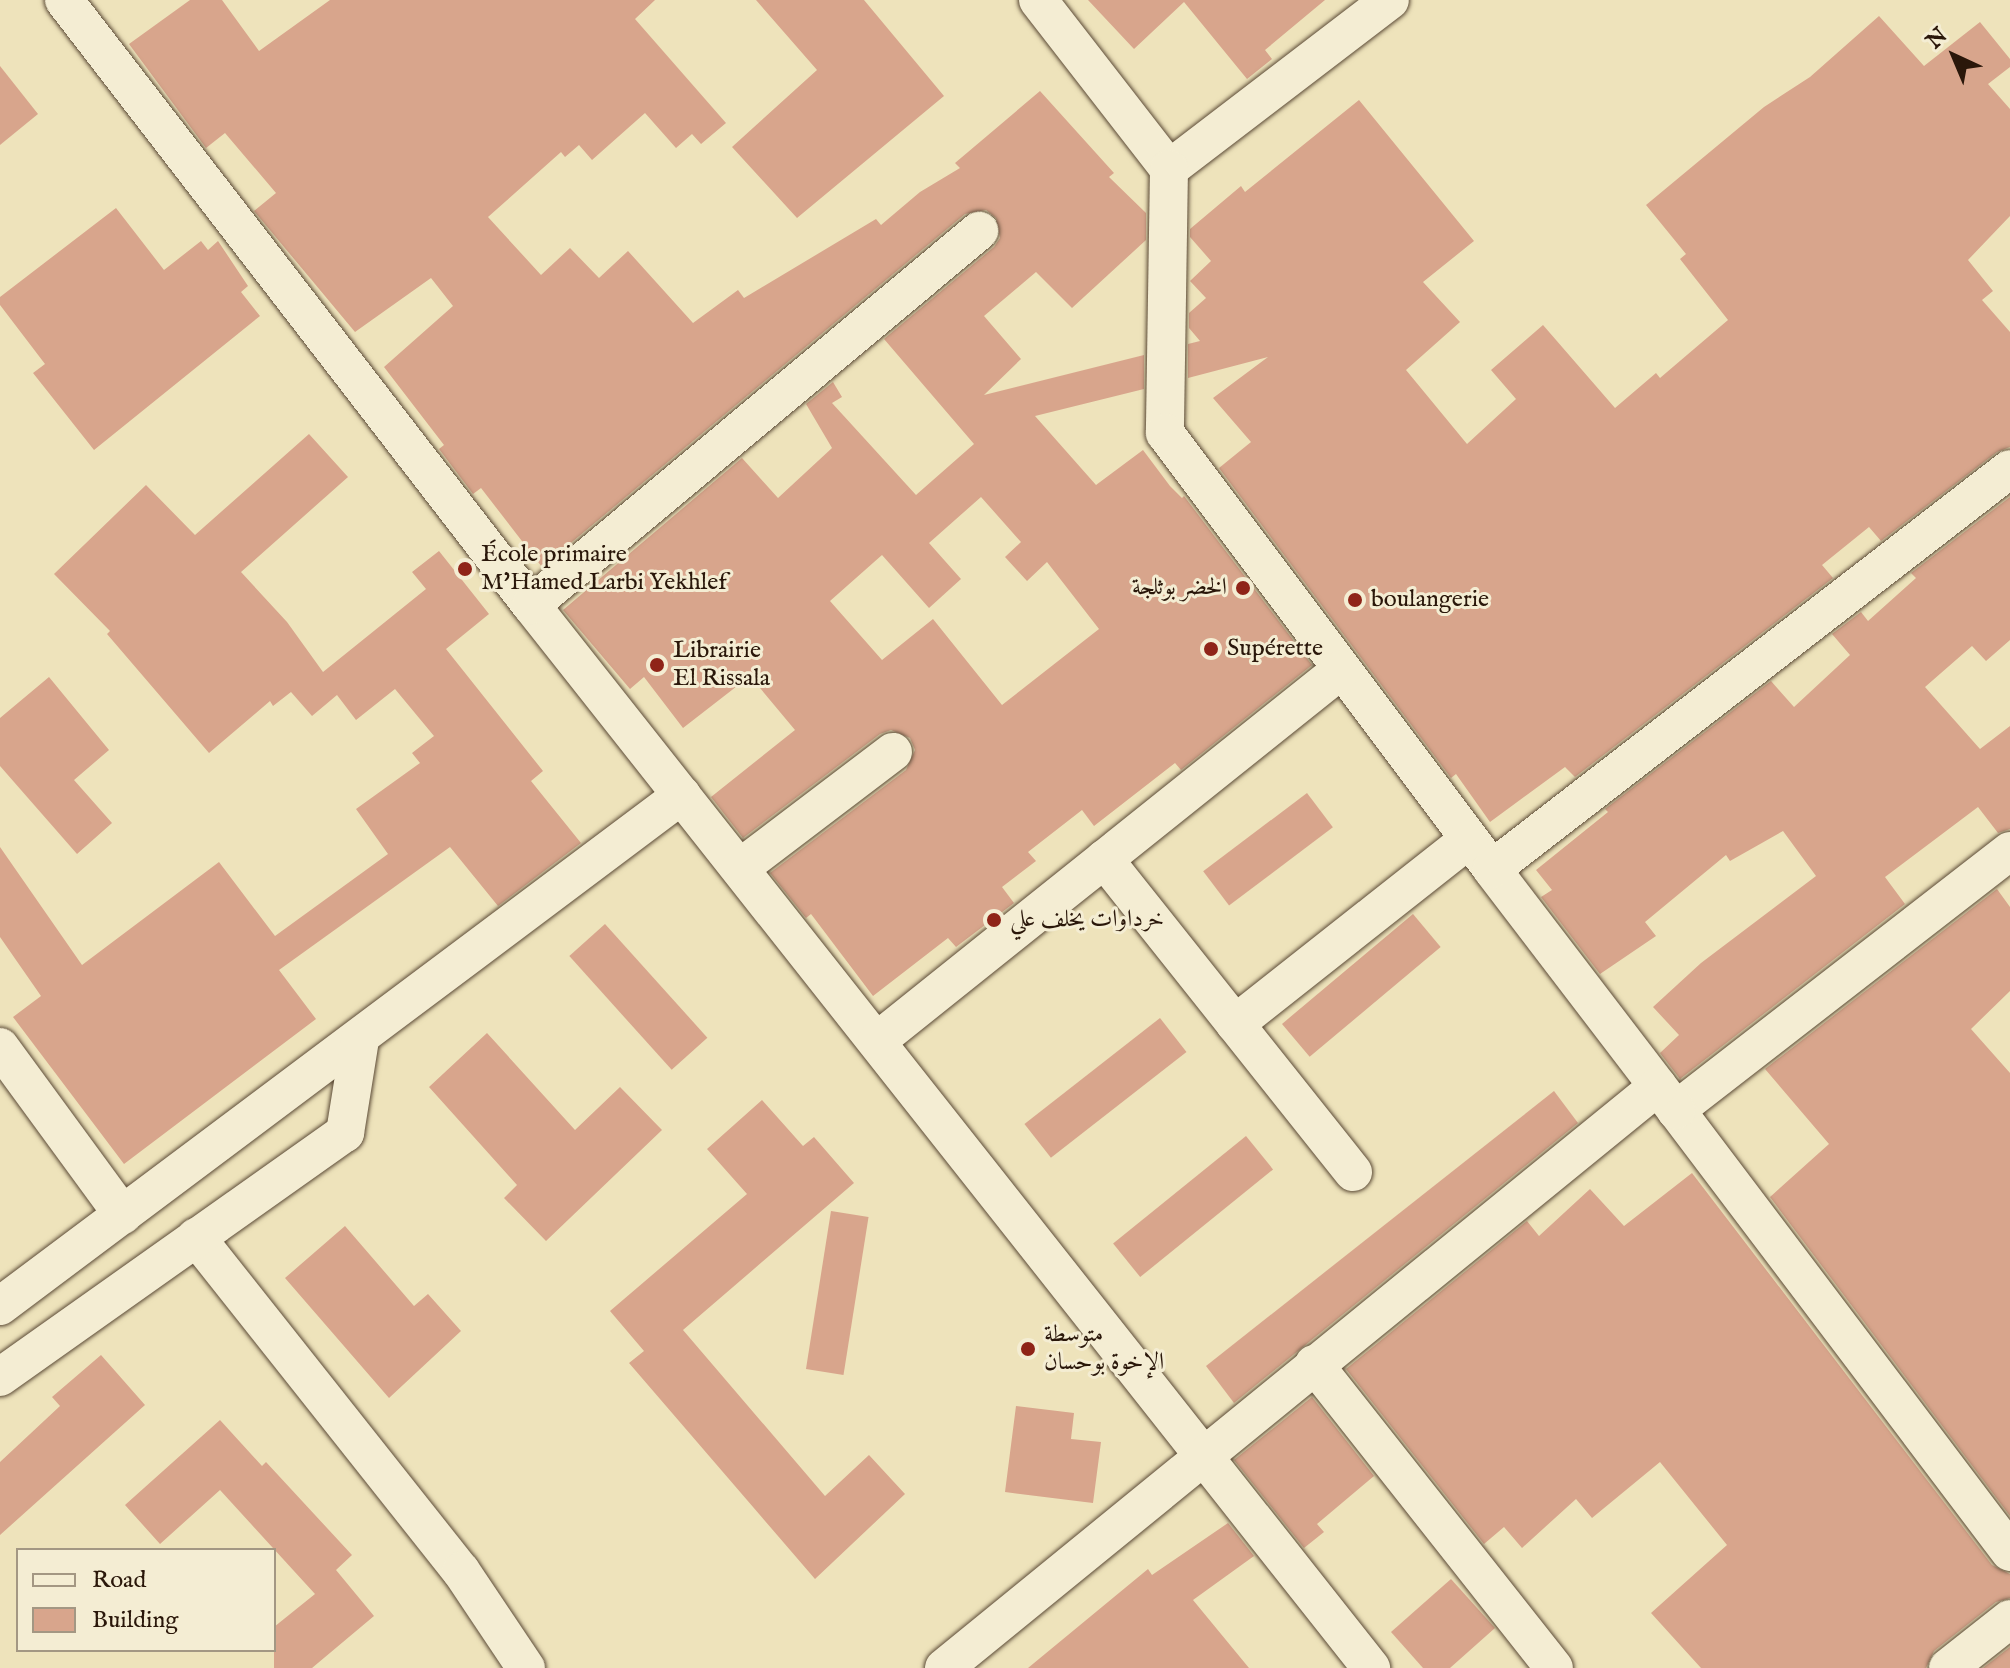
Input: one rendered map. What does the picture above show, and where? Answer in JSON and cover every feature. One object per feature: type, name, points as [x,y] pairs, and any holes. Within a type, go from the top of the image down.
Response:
[{"type":"street","points":[[64,0],[531,605],[1371,1668]]},
{"type":"street","points":[[1038,0],[1169,169],[1165,433],[2010,1552]]},
{"type":"street","points":[[1169,169],[1390,0]]},
{"type":"street","points":[[531,605],[979,231]]},
{"type":"street","points":[[1492,869],[2010,469]]},
{"type":"street","points":[[877,1041],[1342,669]]},
{"type":"street","points":[[740,868],[893,752]]},
{"type":"street","points":[[0,1306],[682,795]]},
{"type":"street","points":[[1235,1024],[1469,839]]},
{"type":"street","points":[[1104,859],[1353,1172]]},
{"type":"street","points":[[944,1668],[1314,1364],[1667,1098],[2007,861]]},
{"type":"street","points":[[0,1377],[345,1133],[360,1039]]},
{"type":"street","points":[[0,1047],[123,1215]]},
{"type":"street","points":[[196,1237],[461,1571],[526,1668]]},
{"type":"street","points":[[1314,1364],[1554,1668]]},
{"type":"street","points":[[1948,1668],[2010,1619]]},
{"type":"building","points":[[190,0],[222,0],[259,51],[330,0],[655,0],[635,19],[726,123],[701,144],[692,134],[676,148],[645,113],[592,160],[579,145],[565,157],[561,152],[488,217],[541,275],[570,248],[599,278],[628,251],[693,323],[738,290],[744,298],[876,219],[881,225],[920,192],[960,168],[955,163],[1040,91],[1114,173],[1109,177],[1146,213],[1146,240],[1072,308],[1036,272],[984,316],[1021,359],[984,395],[1144,355],[1144,389],[1035,416],[1096,485],[1143,450],[1170,486],[1182,498],[1184,496],[1312,665],[1181,770],[1175,763],[1094,826],[1082,810],[1028,852],[1036,861],[1002,887],[1014,903],[956,947],[948,938],[873,996],[811,914],[806,918],[770,873],[906,770],[915,750],[910,738],[891,730],[880,734],[743,838],[711,797],[795,730],[750,676],[683,728],[644,677],[630,689],[563,610],[742,458],[778,498],[832,448],[806,404],[833,382],[842,397],[832,403],[916,495],[974,444],[884,339],[994,247],[1000,238],[996,218],[986,210],[965,214],[542,567],[481,488],[473,494],[439,449],[444,445],[384,367],[453,306],[431,278],[355,332],[254,211],[276,193],[225,133],[206,148],[129,44]],"holes":[[[981,497],[1021,542],[1005,557],[1027,581],[1047,562],[1099,629],[1002,705],[933,619],[882,660],[830,601],[882,555],[929,608],[961,579],[929,543]]]},
{"type":"building","points":[[756,0],[864,0],[944,96],[797,218],[732,147],[817,70]]},
{"type":"building","points":[[1088,0],[1325,0],[1265,50],[1272,59],[1247,79],[1184,2],[1134,49]]},
{"type":"building","points":[[1879,16],[1924,66],[1980,22],[2010,59],[2010,67],[1988,84],[2010,109],[2010,216],[1968,260],[1993,291],[1982,300],[2010,332],[2010,447],[1997,452],[1881,541],[1869,527],[1822,565],[1833,578],[1575,777],[1565,767],[1490,822],[1456,774],[1451,778],[1219,468],[1251,442],[1213,398],[1268,357],[1188,378],[1188,344],[1200,341],[1189,328],[1189,313],[1206,298],[1190,281],[1211,261],[1190,237],[1190,229],[1241,186],[1245,192],[1359,100],[1474,241],[1423,282],[1460,322],[1406,370],[1467,444],[1516,399],[1491,370],[1543,325],[1615,408],[1656,373],[1660,378],[1728,320],[1680,259],[1686,254],[1646,205],[1764,107],[1810,77]]},
{"type":"building","points":[[0,66],[38,114],[0,145]]},
{"type":"building","points":[[116,208],[164,270],[201,241],[208,250],[218,241],[248,286],[241,292],[260,316],[94,450],[33,373],[45,364],[0,305],[0,297]]},
{"type":"building","points":[[309,434],[348,477],[241,572],[287,622],[323,672],[426,589],[412,572],[439,551],[489,614],[446,649],[543,771],[531,781],[581,843],[498,906],[450,847],[279,970],[316,1019],[124,1164],[13,1017],[41,996],[0,937],[0,847],[82,965],[219,862],[275,936],[388,854],[356,809],[420,763],[412,753],[434,736],[395,689],[356,720],[337,695],[312,716],[291,692],[273,706],[270,701],[209,753],[107,634],[110,631],[54,574],[146,485],[195,535]]},
{"type":"building","points":[[2010,497],[2010,640],[1986,661],[1972,646],[1925,687],[1980,749],[2010,726],[2010,829],[1998,833],[1978,807],[1885,877],[1905,904],[1680,1079],[1660,1053],[1679,1035],[1653,1007],[1701,963],[1816,876],[1783,831],[1730,861],[1726,855],[1645,922],[1656,936],[1600,974],[1541,897],[1552,890],[1536,870],[1608,812],[1605,809],[1771,681],[1794,707],[1850,655],[1832,634],[1861,612],[1868,621],[1916,578],[1911,573]]},
{"type":"building","points":[[49,677],[109,750],[74,780],[112,823],[77,854],[0,766],[0,718]]},
{"type":"building","points":[[1307,793],[1333,827],[1229,906],[1203,871]]},
{"type":"building","points":[[1997,889],[2010,907],[2010,991],[1971,1029],[2010,1073],[2010,1516],[1770,1197],[1829,1144],[1765,1069]]},
{"type":"building","points":[[1413,914],[1441,947],[1310,1057],[1282,1024]]},
{"type":"building","points":[[605,924],[707,1038],[672,1070],[569,956]]},
{"type":"building","points":[[1160,1018],[1186,1052],[1051,1158],[1024,1124]]},
{"type":"building","points":[[487,1033],[575,1130],[620,1087],[662,1130],[546,1241],[504,1198],[517,1185],[429,1087]]},
{"type":"building","points":[[1554,1091],[1578,1123],[1234,1403],[1206,1366]]},
{"type":"building","points":[[762,1100],[803,1146],[814,1137],[854,1183],[683,1330],[825,1496],[869,1455],[905,1494],[815,1579],[629,1363],[644,1351],[610,1311],[747,1194],[707,1149]]},
{"type":"building","points":[[1246,1136],[1273,1169],[1140,1277],[1113,1244]]},
{"type":"building","points":[[1692,1173],[1992,1565],[2010,1574],[2010,1598],[1996,1602],[1934,1651],[1926,1668],[1701,1668],[1651,1613],[1727,1545],[1660,1462],[1592,1518],[1576,1499],[1522,1548],[1504,1527],[1484,1544],[1346,1369],[1527,1221],[1539,1236],[1590,1189],[1624,1226]]},
{"type":"building","points":[[831,1211],[869,1217],[844,1375],[806,1369]]},
{"type":"building","points":[[345,1226],[414,1306],[428,1294],[461,1331],[389,1398],[285,1278]]},
{"type":"building","points":[[101,1355],[145,1405],[0,1535],[0,1462],[60,1406],[52,1397]]},
{"type":"building","points":[[1312,1397],[1374,1476],[1317,1524],[1324,1532],[1304,1548],[1234,1460]]},
{"type":"building","points":[[1016,1406],[1074,1413],[1071,1439],[1101,1442],[1093,1503],[1005,1492]]},
{"type":"building","points":[[220,1420],[262,1466],[266,1462],[352,1555],[336,1570],[374,1616],[312,1668],[274,1668],[276,1625],[315,1594],[276,1548],[220,1490],[160,1544],[125,1505]]},
{"type":"building","points":[[1228,1523],[1254,1556],[1193,1600],[1249,1668],[1028,1668],[1148,1569],[1152,1575]]},
{"type":"building","points":[[1451,1579],[1495,1628],[1450,1668],[1423,1668],[1391,1632]]},
{"type":"building","points":[[2010,1647],[2010,1668],[1983,1668]]},
{"type":"place","name":"École primaire M'Hamed Larbi Yekhlef","points":[[465,569]]},
{"type":"place","name":"الخضر بوثلجة","points":[[1243,588]]},
{"type":"place","name":"boulangerie","points":[[1355,600]]},
{"type":"place","name":"Supérette","points":[[1211,649]]},
{"type":"place","name":"Librairie El Rissala","points":[[657,665]]},
{"type":"place","name":"خرداوات يخلف علي","points":[[994,920]]},
{"type":"place","name":"متوسطة الإخوة بوحسان","points":[[1028,1349]]}]
